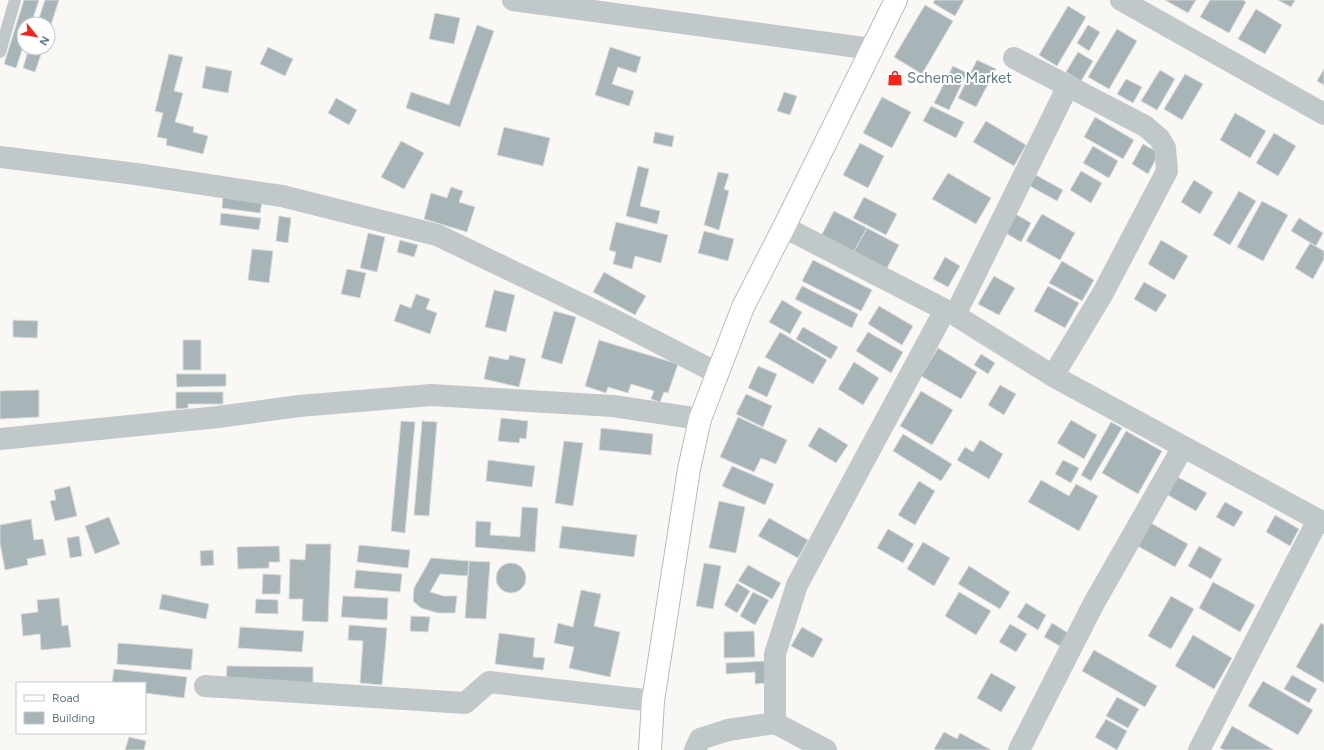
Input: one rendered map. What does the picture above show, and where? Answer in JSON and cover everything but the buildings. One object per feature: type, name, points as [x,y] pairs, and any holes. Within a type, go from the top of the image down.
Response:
[{"type":"main road","points":[[650,750],[653,701],[689,469],[700,419],[743,307],[896,0]]},
{"type":"street","points":[[513,0],[872,49]]},
{"type":"street","points":[[1121,0],[1324,114]]},
{"type":"street","points":[[1014,58],[1145,126],[1159,138],[1165,148],[1167,171],[1103,293],[1053,376]]},
{"type":"street","points":[[775,724],[775,654],[797,585],[950,312],[1068,86]]},
{"type":"street","points":[[0,157],[136,174],[282,196],[437,235],[614,320],[717,373]]},
{"type":"street","points":[[784,227],[950,312],[1053,376],[1321,522],[1199,750]]},
{"type":"street","points":[[0,439],[218,417],[299,406],[432,395],[613,406],[700,419]]},
{"type":"street","points":[[1019,750],[1094,603],[1182,447]]},
{"type":"street","points":[[205,686],[465,703],[489,682],[653,701]]},
{"type":"street","points":[[695,750],[700,739],[728,730],[775,724],[826,750]]},
{"type":"lane","points":[[0,52],[15,0]]},
{"type":"place","name":"Scheme Market","points":[[895,78]]}]
